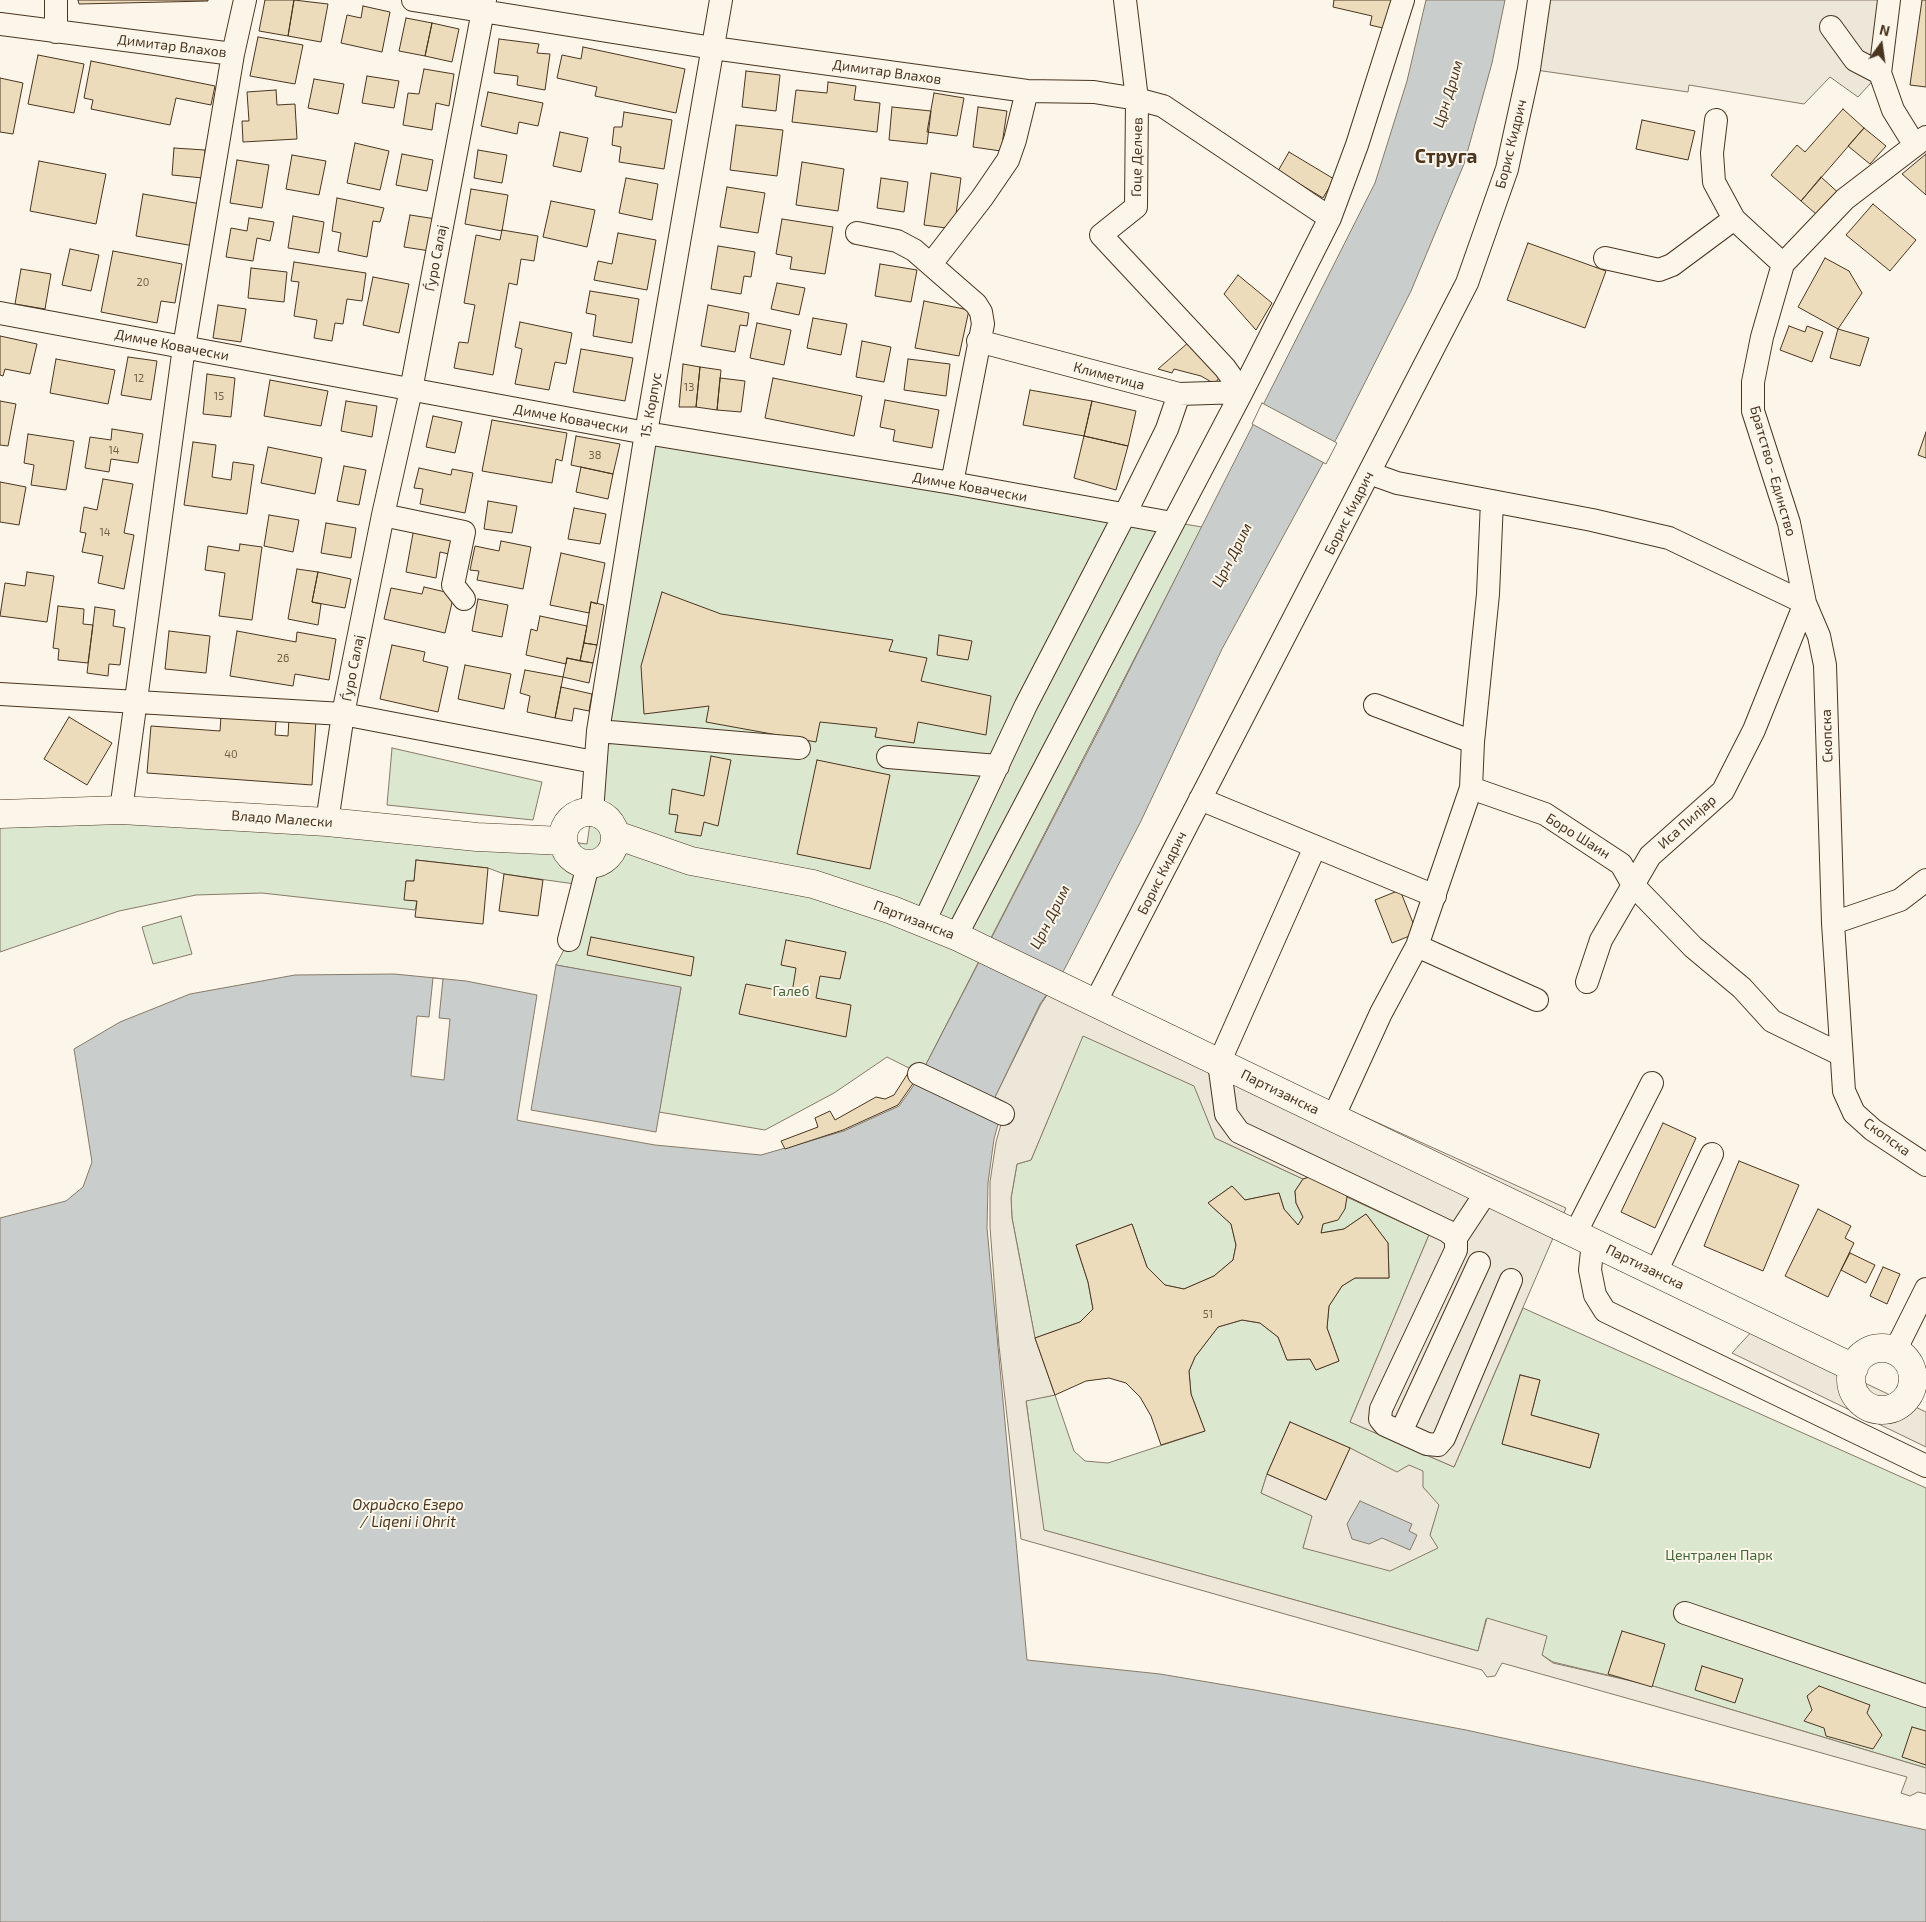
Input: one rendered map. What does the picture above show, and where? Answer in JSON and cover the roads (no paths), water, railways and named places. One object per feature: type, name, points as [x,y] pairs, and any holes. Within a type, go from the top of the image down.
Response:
[{"type":"main road","name":"Владо Малески","points":[[0,814],[121,810],[327,822],[477,837],[563,841]]},
{"type":"main road","points":[[592,812],[603,816],[616,836],[611,854],[596,862],[576,861],[567,852],[563,841],[564,830],[570,820],[580,813],[592,812]]},
{"type":"main road","name":"Партизанска","points":[[616,836],[691,861],[813,884],[924,922],[1854,1368]]},
{"type":"main road","name":"Партизанска","points":[[596,862],[691,861]]},
{"type":"main road","points":[[1876,1349],[1895,1351],[1904,1357],[1913,1374],[1918,1398],[1884,1410],[1864,1405],[1857,1397],[1851,1378],[1859,1359],[1876,1349]]},
{"type":"street","points":[[56,0],[56,32]]},
{"type":"street","name":"Димитар Влахов","points":[[0,24],[233,54],[245,0]]},
{"type":"street","name":"Димитар Влахов","points":[[413,0],[484,6],[713,48],[1027,91],[1094,92],[1137,99],[1163,106],[1330,218]]},
{"type":"street","name":"15. Корпус","points":[[592,812],[594,762],[598,731],[646,433],[721,0]]},
{"type":"street","name":"Гоце Делчев","points":[[1125,0],[1137,99],[1136,207],[1100,235],[1225,368],[1242,392]]},
{"type":"street","points":[[956,936],[1242,392],[1330,218],[1357,145],[1403,0]]},
{"type":"street","name":"Борис Кидрич","points":[[1088,1000],[1200,799],[1467,283],[1507,169],[1529,69],[1539,0]]},
{"type":"street","points":[[1889,0],[1880,73],[1893,110],[1920,140]]},
{"type":"street","name":"Ѓуро Салај","points":[[327,822],[343,714],[383,515],[411,390],[484,6]]},
{"type":"street","points":[[1831,27],[1855,60],[1880,73]]},
{"type":"street","points":[[121,810],[184,347],[233,54]]},
{"type":"street","points":[[931,264],[982,198],[1008,160],[1027,91]]},
{"type":"street","points":[[1716,120],[1712,153],[1714,182],[1734,219],[1783,264]]},
{"type":"street","name":"Братство - Единство","points":[[1805,603],[1789,523],[1753,411],[1753,382],[1762,337],[1783,264],[1845,199],[1920,140]]},
{"type":"street","points":[[1605,258],[1659,270],[1672,265],[1734,219]]},
{"type":"street","points":[[857,234],[897,241],[931,264],[976,304],[981,312],[983,324],[978,341],[952,483]]},
{"type":"street","name":"Димче Ковачески","points":[[0,313],[646,433],[952,483],[1172,522]]},
{"type":"street","name":"Климетица","points":[[978,341],[1179,394],[1242,392]]},
{"type":"street","points":[[924,922],[1026,705],[1167,429],[1179,394]]},
{"type":"street","points":[[1368,473],[1397,483],[1592,520],[1669,538],[1805,603]]},
{"type":"street","points":[[1333,1118],[1381,1013],[1417,946],[1471,788],[1472,742],[1488,594],[1492,501]]},
{"type":"street","points":[[383,515],[464,532],[453,585],[464,599]]},
{"type":"street","name":"Иса Пилјар","points":[[1586,982],[1601,940],[1650,856],[1723,791],[1754,730],[1805,603]]},
{"type":"street","name":"Скопска","points":[[1805,603],[1819,636],[1825,664],[1833,924],[1840,1054],[1844,1091],[1854,1113],[1872,1130],[1926,1165]]},
{"type":"street","points":[[0,694],[135,700],[343,714],[594,762]]},
{"type":"street","points":[[1374,705],[1472,742]]},
{"type":"street","points":[[598,731],[798,748]]},
{"type":"street","points":[[888,757],[998,766]]},
{"type":"street","name":"Боро Шаин","points":[[1471,788],[1545,814],[1622,864],[1633,885],[1693,948],[1742,988],[1772,1021],[1840,1054]]},
{"type":"street","points":[[1200,799],[1435,896]]},
{"type":"street","points":[[1315,847],[1219,1063],[1226,1114],[1239,1132],[1447,1230],[1456,1238]]},
{"type":"street","points":[[569,940],[596,862]]},
{"type":"street","points":[[1833,924],[1900,900],[1926,880]]},
{"type":"street","points":[[1417,946],[1536,1000]]},
{"type":"street","points":[[919,1074],[1003,1114]]},
{"type":"street","points":[[1652,1083],[1584,1238],[1595,1294],[1605,1311],[1926,1466]]},
{"type":"street","points":[[1656,1272],[1712,1154]]},
{"type":"street","points":[[1487,1191],[1456,1238],[1456,1250],[1381,1409],[1380,1420],[1386,1425],[1427,1444],[1438,1445],[1444,1438],[1511,1280]]},
{"type":"street","points":[[1401,1432],[1479,1263]]},
{"type":"street","points":[[1895,1351],[1926,1288]]},
{"type":"street","points":[[1685,1613],[1926,1696]]},
{"type":"water","name":"Охридско Езеро / Liqeni i Ohrit","points":[[1426,0],[1505,0],[1492,63],[1464,164],[1411,291],[1341,430],[1222,649],[1141,821],[1064,970],[1040,1004],[995,1097],[1004,1102],[994,1139],[988,1183],[987,1228],[1027,1660],[1160,1674],[1255,1690],[1466,1730],[1926,1830],[1926,1922],[0,1922],[0,1218],[66,1201],[83,1187],[92,1162],[74,1049],[120,1022],[190,994],[295,975],[394,974],[466,981],[537,995],[517,1120],[655,1145],[761,1155],[844,1131],[899,1106],[919,1078],[1101,726],[1375,183],[1407,81]]},
{"type":"water","points":[[556,965],[681,987],[656,1132],[531,1110]]},
{"type":"water","points":[[1360,1501],[1412,1524],[1409,1531],[1417,1535],[1410,1550],[1382,1538],[1369,1544],[1352,1539],[1347,1524]]},
{"type":"district","name":"Струга","points":[[1446,157]]},
{"type":"water label","name":"Црн Дрим","points":[[1448,94]]},
{"type":"water label","name":"Црн Дрим","points":[[1232,555]]},
{"type":"water label","name":"Црн Дрим","points":[[1050,917]]},
{"type":"park label","name":"Галеб","points":[[791,991]]},
{"type":"park label","name":"Централен Парк","points":[[1719,1555]]}]
